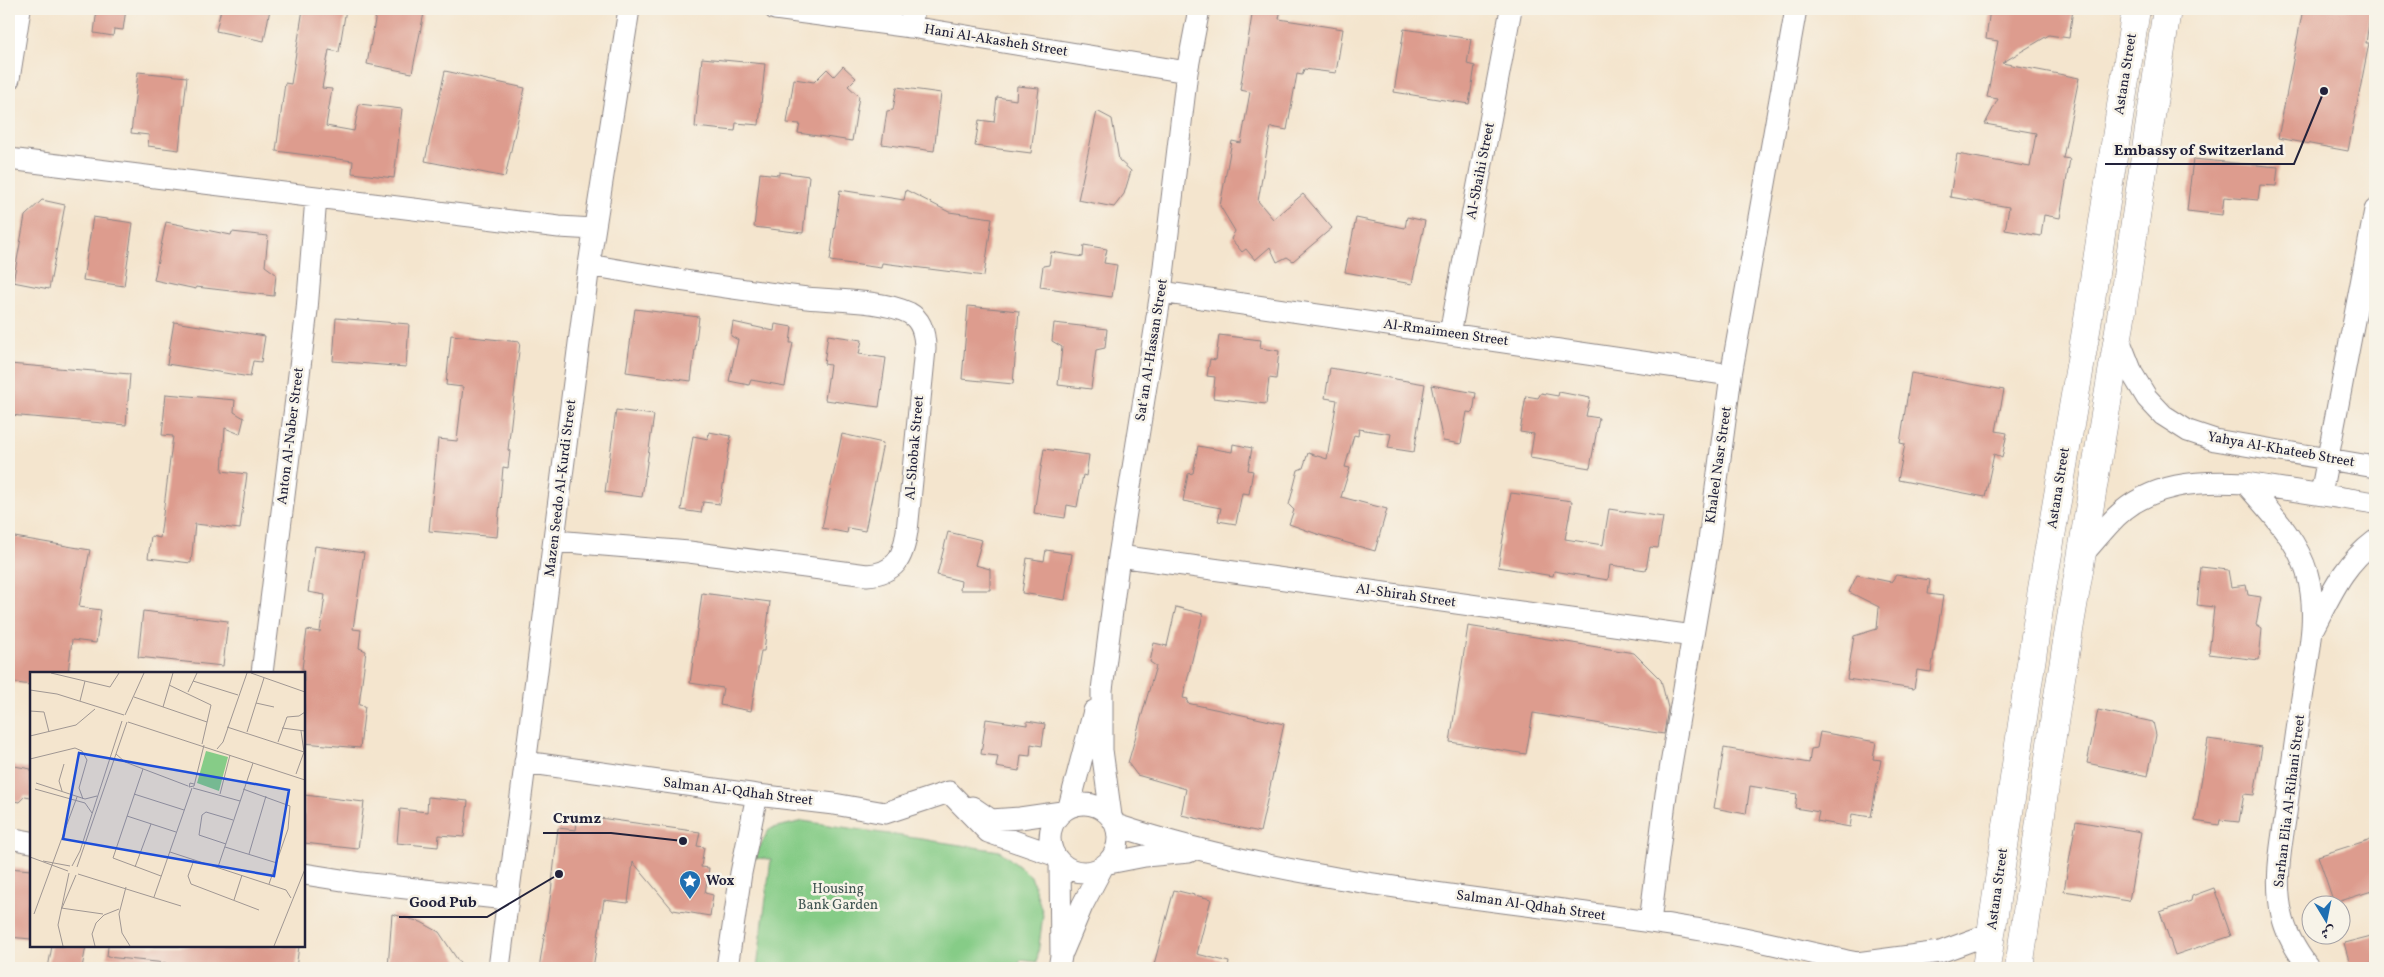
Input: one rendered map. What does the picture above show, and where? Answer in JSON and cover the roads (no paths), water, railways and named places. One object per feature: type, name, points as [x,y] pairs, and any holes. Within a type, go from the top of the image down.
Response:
[{"type":"street","points":[[9,79],[20,9]]},
{"type":"street","name":"Mazen Seedo Al-Kurdi Street","points":[[499,968],[506,899],[555,541],[589,265],[629,9]]},
{"type":"street","name":"Hani Al-Akasheh Street","points":[[775,9],[913,18],[1187,72]]},
{"type":"street","name":"Sat'an Al-Hassan Street","points":[[1114,821],[1102,750],[1102,690],[1119,556],[1161,292],[1187,72],[1199,9]]},
{"type":"street","name":"Al-Sbaihi Street","points":[[1450,334],[1511,9]]},
{"type":"street","name":"Khaleel Nasr Street","points":[[1650,922],[1666,794],[1709,541],[1731,375],[1796,9]]},
{"type":"street","name":"Astana Street","points":[[1986,968],[2040,598],[2087,325],[2136,9]]},
{"type":"street","points":[[2019,968],[2057,702],[2118,338],[2167,9]]},
{"type":"street","points":[[9,160],[560,227],[594,229]]},
{"type":"street","name":"Anton Al-Naber Street","points":[[262,672],[307,310],[316,198]]},
{"type":"street","points":[[2321,494],[2329,460],[2375,210]]},
{"type":"street","name":"Al-Shobak Street","points":[[555,541],[689,552],[867,575],[880,574],[895,565],[903,553],[907,531],[925,349],[925,335],[918,322],[909,313],[877,304],[808,298],[589,265]]},
{"type":"street","name":"Al-Rmaimeen Street","points":[[1161,292],[1731,375]]},
{"type":"street","name":"Yahya Al-Khateeb Street","points":[[2118,338],[2133,375],[2147,398],[2163,415],[2188,431],[2214,440],[2375,466]]},
{"type":"street","points":[[2083,554],[2116,518],[2148,495],[2182,484],[2245,483],[2375,503]]},
{"type":"street","name":"Sarhan Elia Al-Rihani Street","points":[[2245,483],[2283,528],[2303,561],[2311,590],[2314,627],[2297,730],[2279,880],[2282,915],[2287,933],[2298,953],[2310,968]]},
{"type":"street","name":"Sarhan Elia Al-Rihani Street","points":[[2314,627],[2334,586],[2355,558],[2375,540]]},
{"type":"street","name":"Al-Shirah Street","points":[[1119,556],[1693,636]]},
{"type":"street","name":"Sat'an Al-Hassan Street","points":[[1065,809],[1089,726],[1102,690]]},
{"type":"street","name":"Salman Al-Qdhah Street","points":[[525,762],[885,812],[949,792]]},
{"type":"street","points":[[949,792],[991,820],[1020,818],[1080,804],[1092,804],[1102,809],[1114,821],[1118,845],[1082,906],[1060,962]]},
{"type":"street","points":[[949,792],[988,832],[1057,859],[1069,870],[1092,872],[1105,865]]},
{"type":"street","points":[[727,968],[741,873],[757,795]]},
{"type":"street","points":[[1060,962],[1057,859],[1050,844],[1050,832],[1054,821],[1065,809]]},
{"type":"street","name":"Salman Al-Qdhah Street","points":[[1114,821],[1204,851],[1258,864],[1484,900],[1714,932],[1862,966],[1940,952],[1992,933]]},
{"type":"street","points":[[9,838],[30,842]]},
{"type":"street","name":"Salman Al-Qdhah Street","points":[[1105,865],[1145,856],[1204,851]]},
{"type":"street","points":[[305,874],[360,883],[506,899]]},
{"type":"place","name":"Embassy of Switzerland","points":[[2324,91]]},
{"type":"place","name":"Crumz","points":[[683,841]]},
{"type":"place","name":"Good Pub","points":[[559,874]]},
{"type":"place","name":"Wox","points":[[690,900]]},
{"type":"park label","name":"Housing Bank Garden","points":[[838,898]]}]
